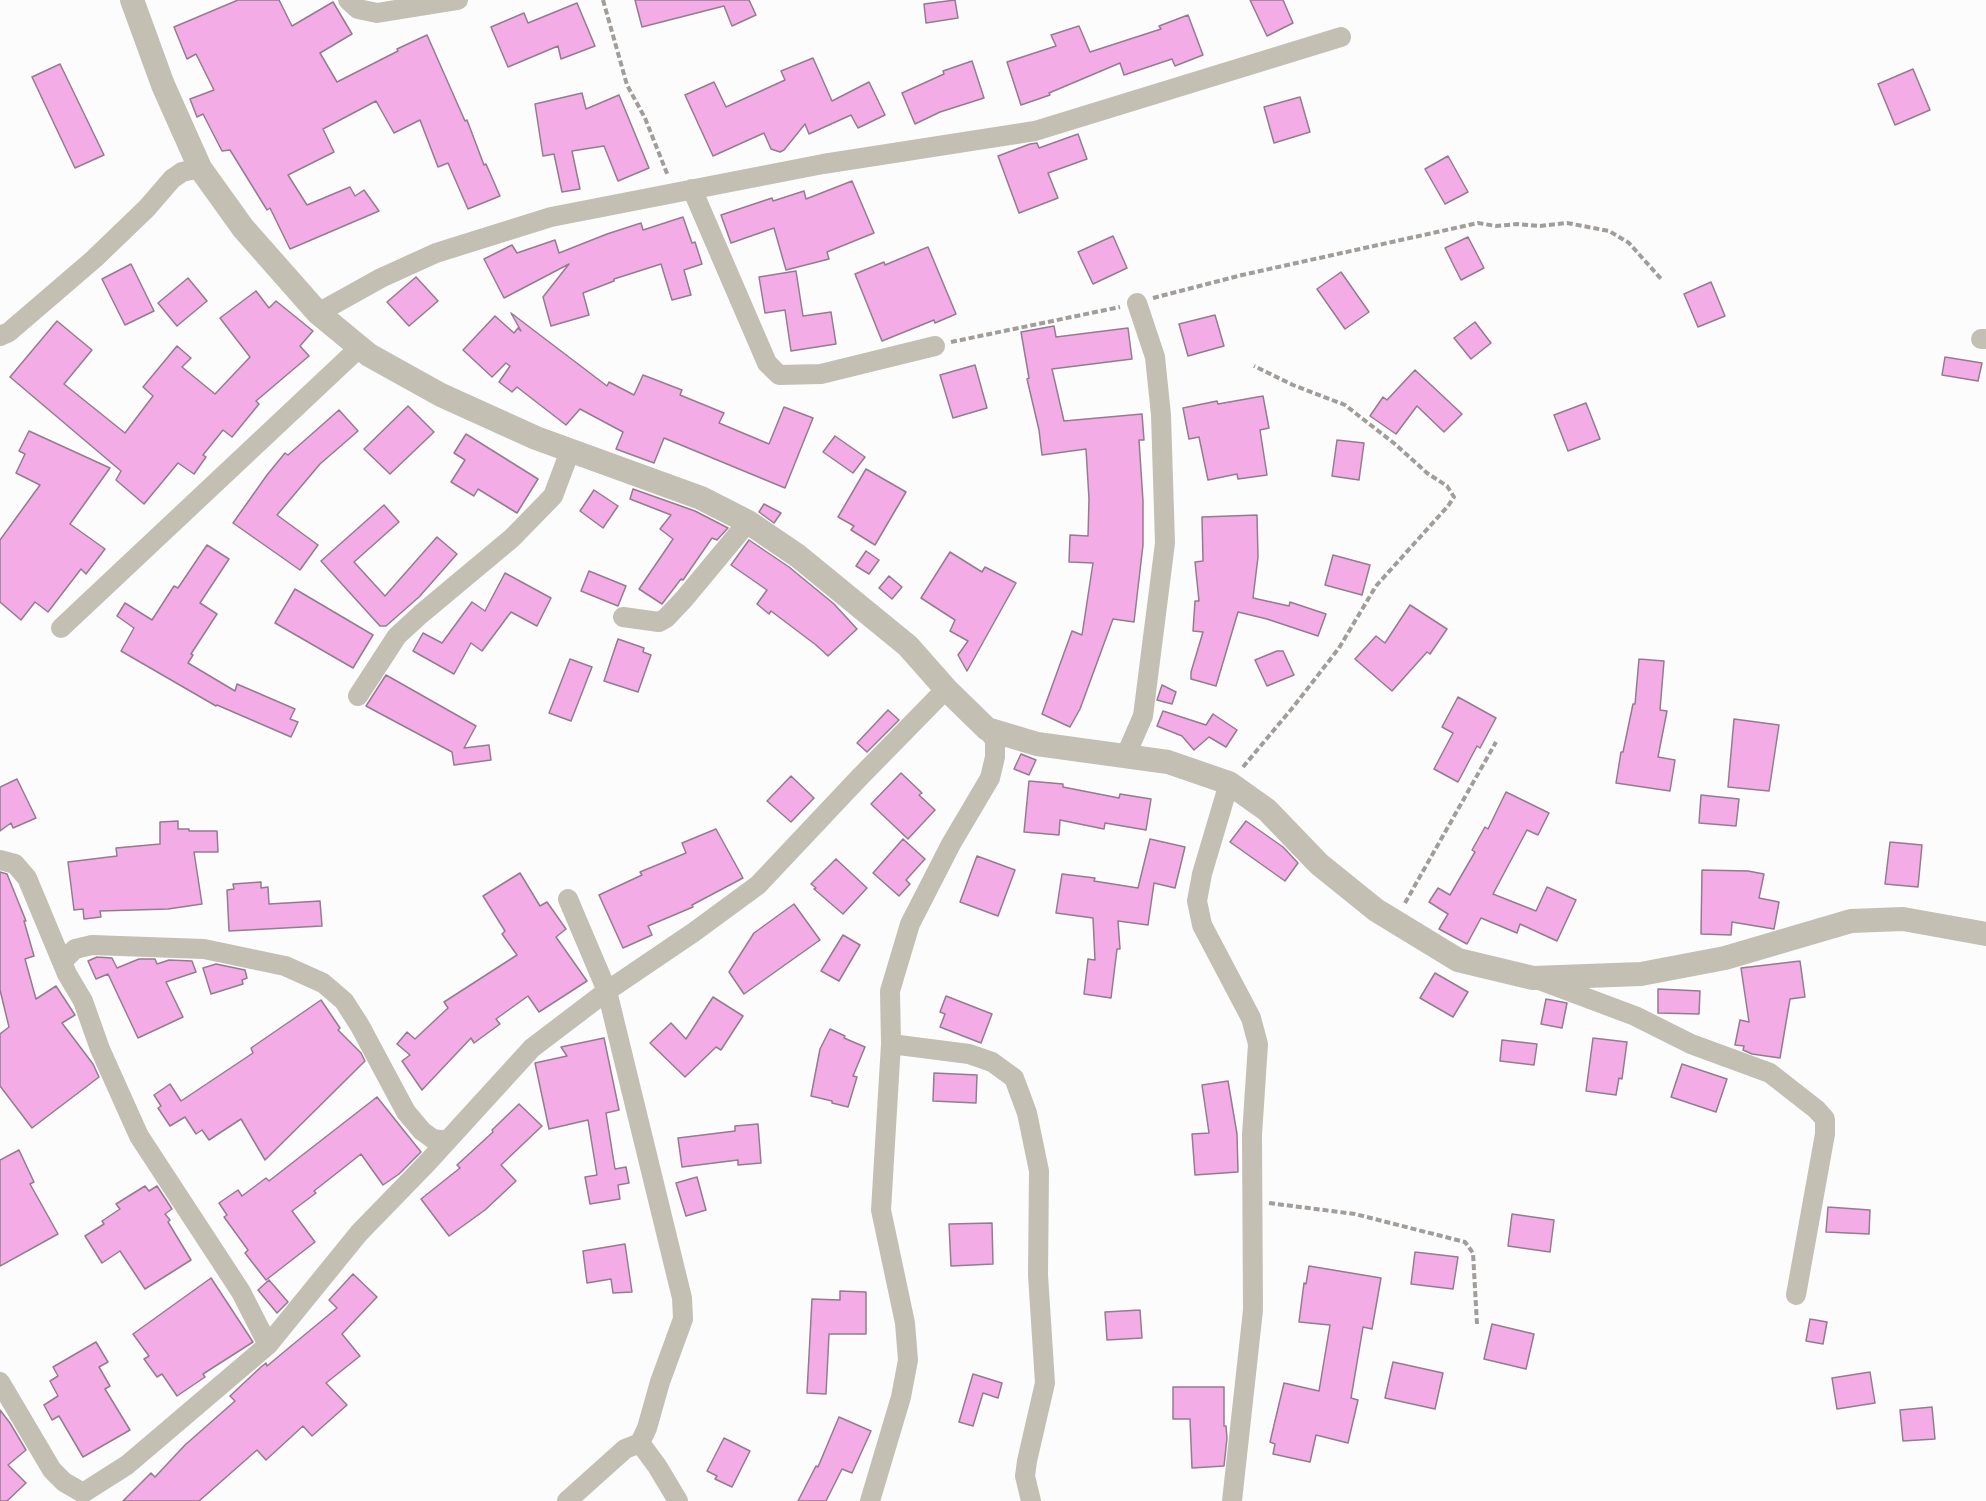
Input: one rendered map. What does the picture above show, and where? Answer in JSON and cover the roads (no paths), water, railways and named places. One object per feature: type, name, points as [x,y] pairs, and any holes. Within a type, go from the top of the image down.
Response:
[{"type":"street","points":[[132,0],[163,85],[200,168],[243,228],[318,313],[359,348],[441,395],[536,438],[701,498],[748,522],[798,556],[908,646],[995,740],[995,757],[990,778],[951,844],[910,924],[890,991],[891,1044],[881,1210],[904,1323],[908,1360],[901,1397],[870,1501]]},
{"type":"street","points":[[348,0],[358,9],[377,14],[458,0]]},
{"type":"street","points":[[318,313],[381,278],[436,253],[551,217],[822,164],[1035,131],[1341,37]]},
{"type":"street","points":[[0,336],[9,332],[94,258],[147,208],[172,179],[182,172],[200,168]]},
{"type":"street","points":[[683,191],[767,363],[779,375],[821,374],[935,346]]},
{"type":"street","points":[[1126,755],[1143,716],[1165,543],[1161,415],[1155,357],[1137,303]]},
{"type":"street","points":[[61,628],[359,348]]},
{"type":"street","points":[[358,696],[398,636],[512,538],[553,496],[570,451]]},
{"type":"street","points":[[623,617],[659,622],[666,618],[748,522]]},
{"type":"street","points":[[0,1382],[52,1470],[64,1482],[83,1493],[127,1465],[268,1345],[359,1233],[532,1048],[607,991],[758,885],[946,689]]},
{"type":"street","points":[[987,729],[1037,744],[1168,762],[1229,783],[1267,810],[1319,864],[1376,910],[1458,960],[1533,978],[1635,1016],[1691,1044],[1770,1073],[1816,1109],[1825,1119],[1826,1134],[1796,1295]]},
{"type":"street","points":[[1229,783],[1202,874],[1197,900],[1202,925],[1251,1018],[1258,1044],[1252,1135],[1252,1310],[1232,1501]]},
{"type":"street","points":[[0,860],[15,864],[27,878],[67,974],[83,1001],[99,1049],[139,1136],[241,1292],[268,1345]]},
{"type":"street","points":[[567,1501],[625,1449],[640,1443],[683,1320],[682,1298],[607,991],[568,899]]},
{"type":"street","points":[[1533,978],[1641,974],[1725,958],[1851,921],[1904,920],[1986,934]]},
{"type":"street","points":[[62,962],[75,949],[92,945],[204,950],[285,966],[304,974],[323,983],[344,1001],[406,1112],[422,1131],[433,1138],[447,1141]]},
{"type":"street","points":[[891,1044],[969,1054],[992,1062],[1014,1077],[1027,1113],[1039,1171],[1038,1275],[1045,1383],[1025,1476],[1031,1501]]},
{"type":"street","points":[[640,1443],[678,1501]]}]
